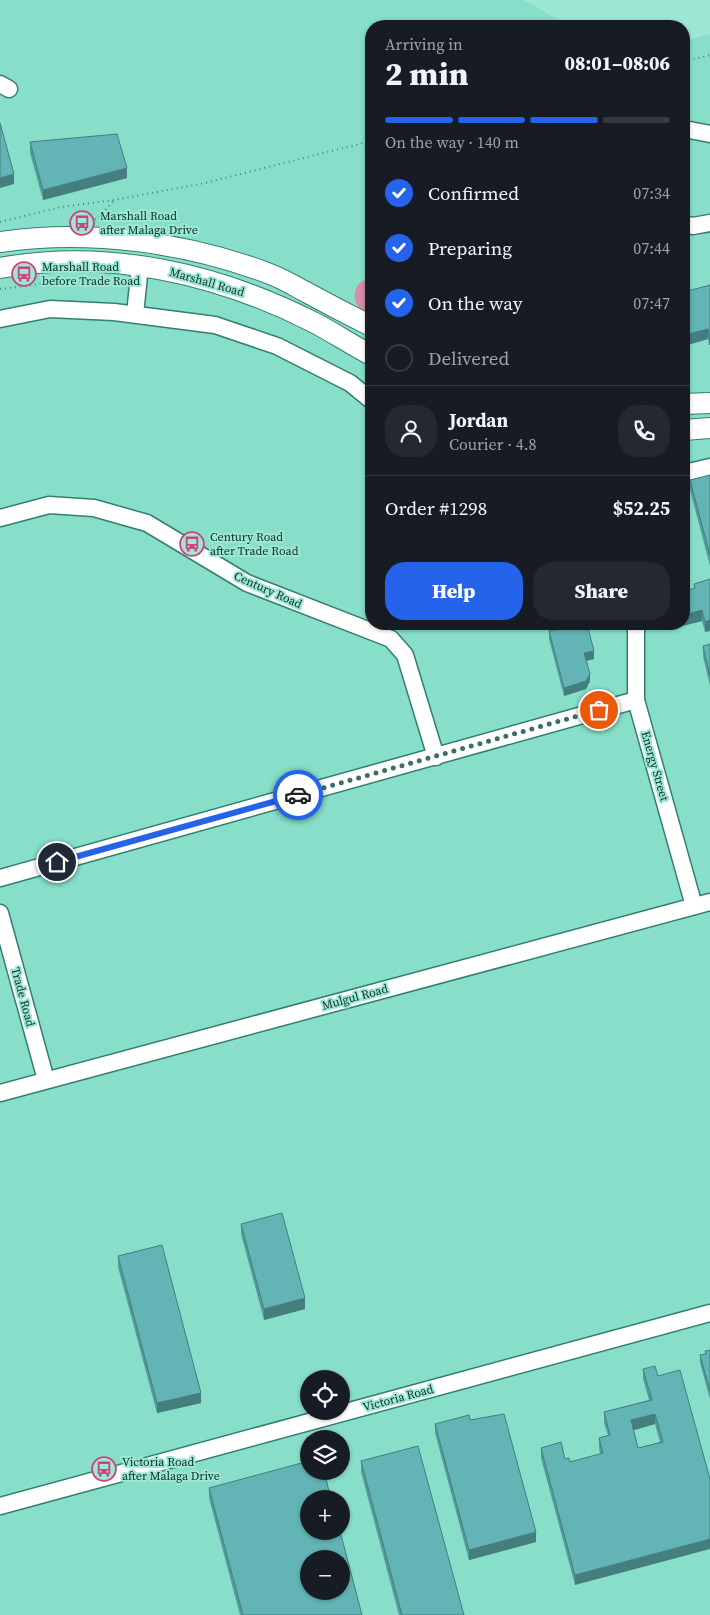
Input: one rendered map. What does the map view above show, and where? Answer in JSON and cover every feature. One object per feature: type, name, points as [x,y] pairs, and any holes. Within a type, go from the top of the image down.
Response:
[{"type":"main road","name":"Marshall Road","points":[[0,242],[50,236],[152,243],[181,247],[271,274],[365,323]]},
{"type":"main road","name":"Marshall Road","points":[[0,268],[20,264],[76,260],[139,274],[172,271],[200,278],[262,299],[321,326],[365,352]]},
{"type":"main road","points":[[321,326],[333,306]]},
{"type":"main road","points":[[690,404],[710,402]]},
{"type":"main road","points":[[690,430],[710,428]]},
{"type":"street","points":[[690,130],[710,134]]},
{"type":"street","points":[[690,225],[710,223]]},
{"type":"street","points":[[135,314],[139,274]]},
{"type":"street","points":[[0,319],[50,309],[135,314],[215,325],[277,346],[350,383],[365,395]]},
{"type":"street","points":[[690,472],[710,467]]},
{"type":"street","name":"Century Road","points":[[0,518],[49,505],[94,508],[147,523],[246,583],[365,629]]},
{"type":"street","name":"Century Road","points":[[368,630],[391,639],[405,655],[436,757]]},
{"type":"street","name":"Energy Street","points":[[636,630],[636,700],[702,904]]},
{"type":"street","points":[[0,878],[636,700]]},
{"type":"street","name":"Mulgul Road","points":[[0,1093],[702,904]]},
{"type":"street","name":"Trade Road","points":[[0,913],[46,1080]]},
{"type":"street","name":"Victoria Road","points":[[0,1506],[710,1313]]},
{"type":"path","points":[[690,60],[710,55]]},
{"type":"path","points":[[0,222],[61,207],[114,200],[206,183],[365,143]]},
{"type":"path","points":[[90,221],[99,218],[114,200]]},
{"type":"path","points":[[0,290],[65,281],[139,274]]},
{"type":"shaded area","points":[[0,0],[524,0],[559,20],[365,20],[365,630],[690,630],[690,39],[710,34],[710,1615],[0,1615]]},
{"type":"shaded area","points":[[365,280],[365,312],[358,306],[355,297],[356,288]]},
{"type":"building","points":[[0,123],[14,174],[0,178]]},
{"type":"building","points":[[117,134],[127,168],[43,190],[30,142]]},
{"type":"building","points":[[710,285],[709,335],[708,329],[690,334],[690,290]]},
{"type":"building","points":[[710,475],[710,555],[690,480]]},
{"type":"building","points":[[710,579],[710,620],[705,622],[702,610],[690,613],[690,589],[695,588],[694,584]]},
{"type":"building","points":[[589,630],[594,651],[584,653],[590,674],[586,681],[564,688],[549,631]]},
{"type":"building","points":[[710,644],[710,676],[703,646]]},
{"type":"building","points":[[282,1213],[305,1298],[264,1309],[241,1224]]},
{"type":"building","points":[[162,1245],[201,1393],[157,1403],[118,1256]]},
{"type":"building","points":[[710,1350],[710,1391],[700,1355],[706,1354],[705,1351]]},
{"type":"building","points":[[655,1366],[658,1376],[680,1370],[710,1479],[710,1539],[575,1575],[541,1448],[561,1442],[565,1459],[569,1458],[570,1462],[603,1453],[599,1438],[610,1435],[604,1412],[652,1400],[643,1369]],"holes":[[[655,1414],[663,1442],[638,1448],[631,1420]]]},
{"type":"building","points":[[504,1414],[536,1532],[469,1550],[435,1424],[469,1415],[470,1420]]},
{"type":"building","points":[[418,1446],[464,1615],[402,1615],[361,1461]]},
{"type":"building","points":[[300,1463],[300,1480],[326,1480],[329,1490],[300,1490],[300,1540],[342,1540],[345,1550],[300,1550],[300,1600],[350,1600],[350,1569],[362,1615],[243,1615],[209,1488]]},
{"type":"way so far","points":[[298,795],[599,710]]},
{"type":"place","name":"Marshall Road after Malaga Drive","points":[[82,223]]},
{"type":"place","name":"Marshall Road before Trade Road","points":[[24,274]]},
{"type":"place","name":"Century Road after Trade Road","points":[[192,544]]},
{"type":"place","name":"Victoria Road after Malaga Drive","points":[[104,1469]]},
{"type":"route","points":[[57,862],[298,795]]}]
